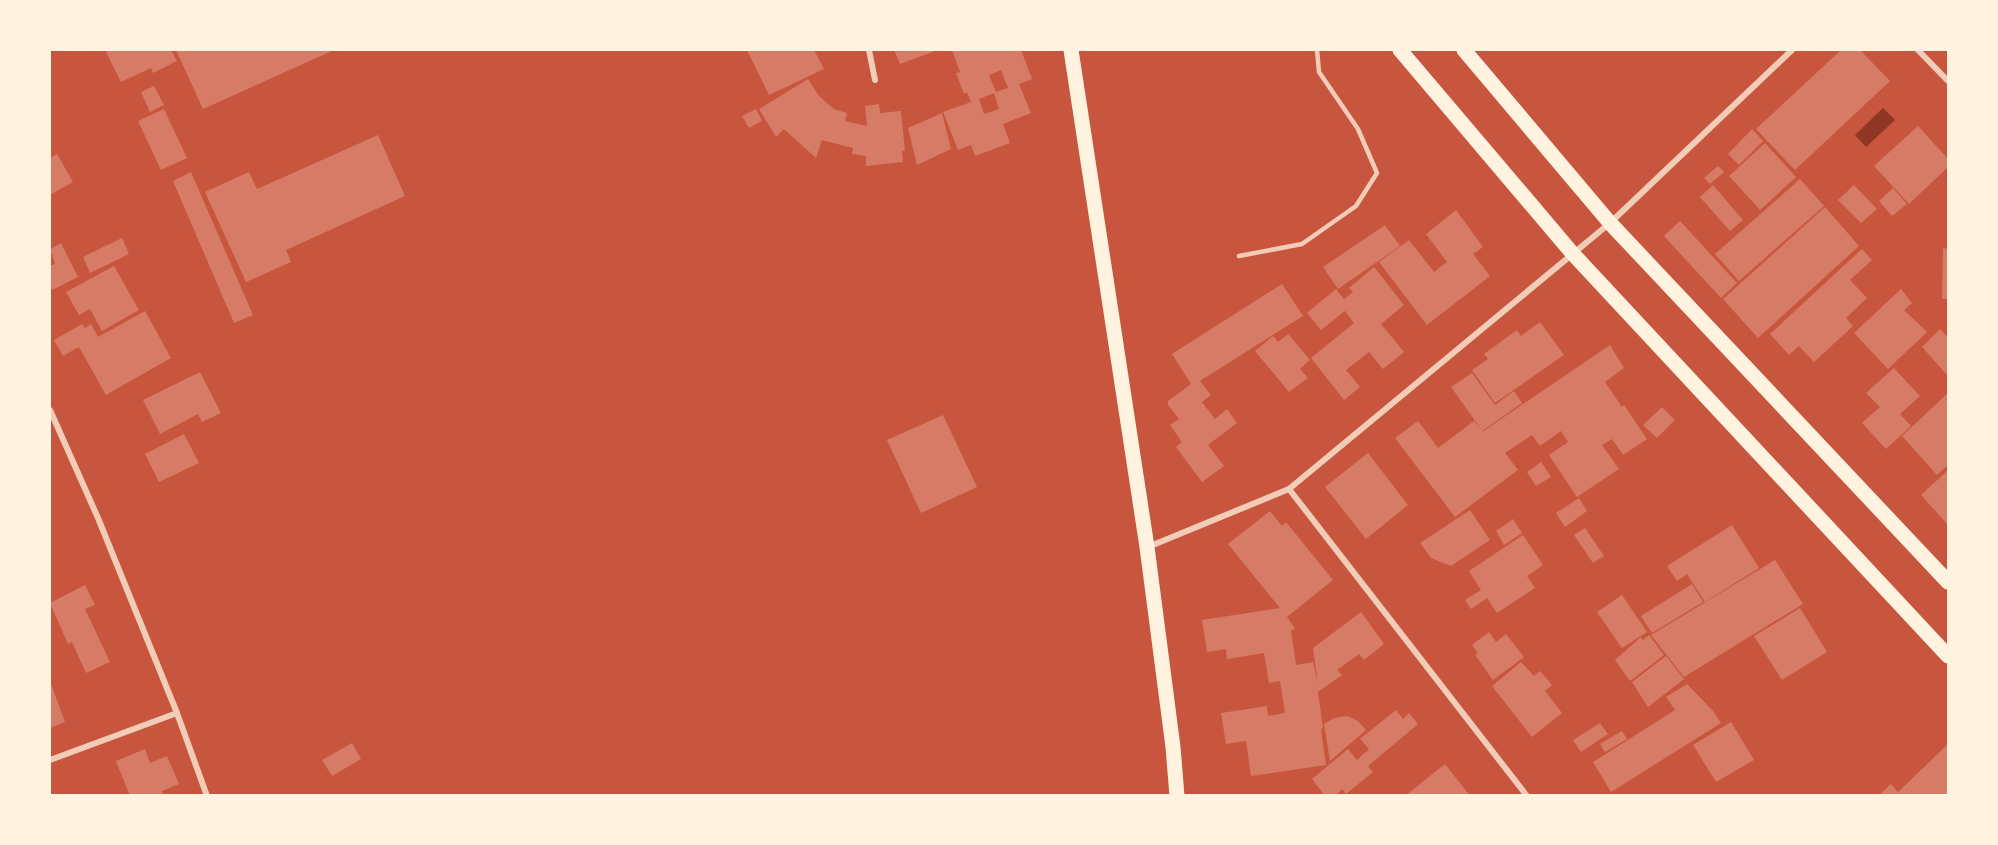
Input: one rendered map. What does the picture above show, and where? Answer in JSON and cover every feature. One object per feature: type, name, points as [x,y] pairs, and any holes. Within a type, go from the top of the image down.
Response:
[{"type":"main road","points":[[1071,50],[1147,547],[1177,795]]},
{"type":"main road","points":[[1400,50],[1573,254],[1948,656]]},
{"type":"main road","points":[[1464,50],[1610,223],[1948,582]]},
{"type":"main road","points":[[1173,747],[1184,795]]},
{"type":"street","points":[[870,50],[875,80]]},
{"type":"street","points":[[1147,547],[1289,489],[1610,223],[1792,50]]},
{"type":"street","points":[[1918,50],[1948,81]]},
{"type":"street","points":[[50,410],[98,518],[177,713],[207,795]]},
{"type":"street","points":[[1289,489],[1527,795]]},
{"type":"street","points":[[50,760],[177,713]]},
{"type":"lane","points":[[1239,256],[1302,244],[1356,206],[1377,173],[1358,129],[1319,72],[1317,50]]},
{"type":"shaded area","points":[[1883,108],[1895,120],[1866,147],[1855,135]]},
{"type":"building","points":[[110,50],[171,50],[177,61],[153,73],[151,68],[121,82],[106,52]]},
{"type":"building","points":[[176,50],[334,50],[203,109]]},
{"type":"building","points":[[747,50],[814,50],[824,69],[769,95]]},
{"type":"building","points":[[894,50],[938,50],[900,64]]},
{"type":"building","points":[[952,50],[1021,50],[1032,79],[1019,84],[1031,113],[1003,124],[1010,143],[975,156],[971,145],[958,150],[943,112],[971,102],[967,92],[964,94],[956,73],[960,72]],"holes":[[[1001,70],[1008,88],[996,92],[989,75]],[[994,93],[999,109],[984,114],[979,99]]]},
{"type":"building","points":[[1841,50],[1860,50],[1890,81],[1795,170],[1756,129]]},
{"type":"building","points":[[808,79],[819,96],[834,109],[847,113],[845,121],[867,126],[865,106],[879,104],[880,113],[901,111],[905,151],[902,151],[903,162],[866,166],[866,156],[852,154],[853,148],[822,140],[816,158],[784,129],[776,137],[759,109]]},
{"type":"building","points":[[154,86],[164,105],[150,112],[141,92]]},
{"type":"building","points":[[164,109],[187,158],[161,170],[138,121]]},
{"type":"building","points":[[756,109],[762,121],[749,128],[742,116]]},
{"type":"building","points":[[942,113],[951,149],[917,165],[908,128]]},
{"type":"building","points":[[1918,126],[1948,159],[1948,167],[1909,204],[1874,166]]},
{"type":"building","points":[[1752,129],[1763,141],[1739,165],[1728,154]]},
{"type":"building","points":[[378,135],[405,196],[286,250],[291,262],[246,282],[205,192],[249,172],[257,189]]},
{"type":"building","points":[[1765,143],[1796,177],[1760,210],[1729,176]]},
{"type":"building","points":[[57,154],[73,182],[50,195],[50,158]]},
{"type":"building","points":[[1718,166],[1724,172],[1710,184],[1704,178]]},
{"type":"building","points":[[191,172],[253,315],[234,323],[173,181]]},
{"type":"building","points":[[1800,179],[1824,206],[1739,281],[1715,254]]},
{"type":"building","points":[[1713,185],[1743,220],[1730,231],[1700,197]]},
{"type":"building","points":[[1854,185],[1877,209],[1861,223],[1838,200]]},
{"type":"building","points":[[1893,188],[1907,204],[1892,216],[1879,201]]},
{"type":"building","points":[[1825,207],[1859,246],[1758,338],[1723,299]]},
{"type":"building","points":[[1456,210],[1483,247],[1473,254],[1490,276],[1427,325],[1379,262],[1409,240],[1434,272],[1447,262],[1426,234]]},
{"type":"building","points":[[1680,221],[1737,283],[1721,298],[1664,236]]},
{"type":"building","points":[[1385,225],[1400,246],[1338,289],[1323,267]]},
{"type":"building","points":[[122,238],[129,254],[90,273],[83,257]]},
{"type":"building","points":[[61,243],[78,277],[52,290],[50,266],[55,264],[50,249]]},
{"type":"building","points":[[1943,248],[1948,249],[1948,299],[1942,299]]},
{"type":"building","points":[[1862,249],[1872,260],[1850,280],[1867,298],[1846,318],[1853,326],[1814,362],[1799,346],[1789,355],[1770,334]]},
{"type":"building","points":[[114,266],[139,310],[102,331],[90,309],[79,315],[66,292]]},
{"type":"building","points":[[1374,267],[1404,305],[1381,324],[1404,352],[1383,369],[1369,352],[1346,370],[1360,387],[1344,400],[1311,358],[1354,323],[1345,311],[1321,330],[1307,313],[1336,289],[1344,299],[1353,292],[1349,288]]},
{"type":"building","points":[[1282,284],[1303,316],[1200,381],[1211,395],[1202,402],[1215,419],[1227,409],[1237,423],[1208,445],[1224,466],[1202,482],[1176,447],[1182,442],[1170,425],[1179,419],[1168,405],[1168,401],[1191,384],[1172,354]]},
{"type":"building","points":[[1901,289],[1912,303],[1904,310],[1927,332],[1888,369],[1854,333]]},
{"type":"building","points":[[145,311],[171,358],[106,395],[79,347],[63,356],[54,340],[82,324],[85,328],[91,324],[98,337]]},
{"type":"building","points":[[1540,322],[1564,355],[1495,403],[1472,370],[1488,359],[1484,354],[1517,330],[1521,336]]},
{"type":"building","points":[[1940,329],[1948,338],[1948,376],[1922,347]]},
{"type":"building","points":[[1288,334],[1310,360],[1300,369],[1308,378],[1289,392],[1255,351],[1273,336],[1278,342]]},
{"type":"building","points":[[1610,345],[1624,368],[1605,382],[1647,439],[1623,455],[1612,439],[1602,445],[1619,469],[1577,497],[1549,455],[1568,442],[1561,431],[1540,446],[1532,435],[1505,453],[1518,470],[1455,517],[1395,438],[1418,421],[1438,448],[1474,421],[1481,429],[1451,387],[1472,373],[1495,405],[1514,391],[1522,403],[1482,432]]},
{"type":"building","points":[[1894,368],[1920,396],[1900,414],[1911,426],[1886,449],[1862,423],[1880,407],[1866,393]]},
{"type":"building","points":[[200,372],[221,413],[202,422],[198,414],[160,434],[143,400]]},
{"type":"building","points":[[1948,393],[1948,465],[1937,475],[1902,436]]},
{"type":"building","points":[[1662,407],[1675,420],[1657,438],[1643,425]]},
{"type":"building","points":[[943,415],[977,487],[921,513],[887,440]]},
{"type":"building","points":[[184,434],[199,463],[159,482],[145,454]]},
{"type":"building","points":[[1368,453],[1408,505],[1366,539],[1325,487]]},
{"type":"building","points":[[1541,462],[1551,477],[1536,486],[1527,472]]},
{"type":"building","points":[[1948,470],[1948,525],[1921,495]]},
{"type":"building","points":[[1579,498],[1587,511],[1565,527],[1556,513]]},
{"type":"building","points":[[1470,510],[1490,540],[1451,566],[1431,558],[1420,543]]},
{"type":"building","points":[[1270,511],[1282,526],[1286,522],[1333,580],[1287,617],[1295,629],[1291,630],[1296,665],[1313,662],[1318,685],[1313,648],[1361,612],[1384,644],[1364,660],[1359,654],[1337,670],[1342,675],[1318,692],[1326,765],[1251,776],[1246,741],[1226,744],[1221,713],[1267,706],[1268,716],[1285,713],[1280,681],[1269,683],[1264,653],[1227,659],[1226,649],[1207,652],[1202,620],[1280,608],[1228,544]]},
{"type":"building","points":[[1513,519],[1522,533],[1504,545],[1496,531]]},
{"type":"building","points":[[1732,525],[1759,568],[1705,602],[1687,574],[1677,581],[1667,566]]},
{"type":"building","points":[[1585,528],[1604,556],[1593,563],[1574,535]]},
{"type":"building","points":[[1523,535],[1543,565],[1527,576],[1535,588],[1497,613],[1487,598],[1471,609],[1465,600],[1481,590],[1469,571]]},
{"type":"building","points":[[1775,560],[1803,604],[1684,677],[1651,635]]},
{"type":"building","points":[[1692,584],[1703,602],[1652,633],[1641,616]]},
{"type":"building","points":[[85,585],[95,605],[85,609],[110,662],[86,673],[72,642],[68,644],[50,603]]},
{"type":"building","points":[[1622,595],[1647,632],[1622,648],[1597,612]]},
{"type":"building","points":[[1800,608],[1827,652],[1782,680],[1754,636]]},
{"type":"building","points":[[1489,632],[1496,642],[1506,634],[1524,657],[1493,680],[1475,655],[1478,653],[1472,645]]},
{"type":"building","points":[[1649,635],[1664,655],[1630,681],[1615,660],[1641,637],[1643,640]]},
{"type":"building","points":[[1666,656],[1684,679],[1648,707],[1632,682]]},
{"type":"building","points":[[1521,662],[1534,676],[1540,671],[1552,685],[1545,691],[1562,713],[1532,737],[1492,686]]},
{"type":"building","points":[[50,681],[65,722],[50,728]]},
{"type":"building","points":[[1687,684],[1713,711],[1721,723],[1611,792],[1593,762],[1675,710],[1666,697]]},
{"type":"building","points":[[1396,710],[1403,719],[1409,713],[1418,724],[1368,766],[1373,772],[1346,794],[1342,789],[1335,796],[1325,796],[1312,779],[1348,749],[1357,760],[1369,749],[1360,739]]},
{"type":"building","points":[[1347,716],[1358,721],[1366,730],[1330,761],[1324,724],[1334,718]]},
{"type":"building","points":[[1731,722],[1754,760],[1716,782],[1693,745]]},
{"type":"building","points":[[1600,723],[1608,734],[1581,752],[1573,740]]},
{"type":"building","points":[[1622,731],[1627,739],[1605,752],[1600,744]]},
{"type":"building","points":[[352,743],[361,759],[332,776],[322,760]]},
{"type":"building","points":[[1948,744],[1948,796],[1878,796],[1891,784],[1898,792]]},
{"type":"building","points":[[145,749],[150,763],[167,756],[179,784],[162,791],[164,796],[130,796],[116,761]]},
{"type":"building","points":[[1445,764],[1470,796],[1405,796]]}]
